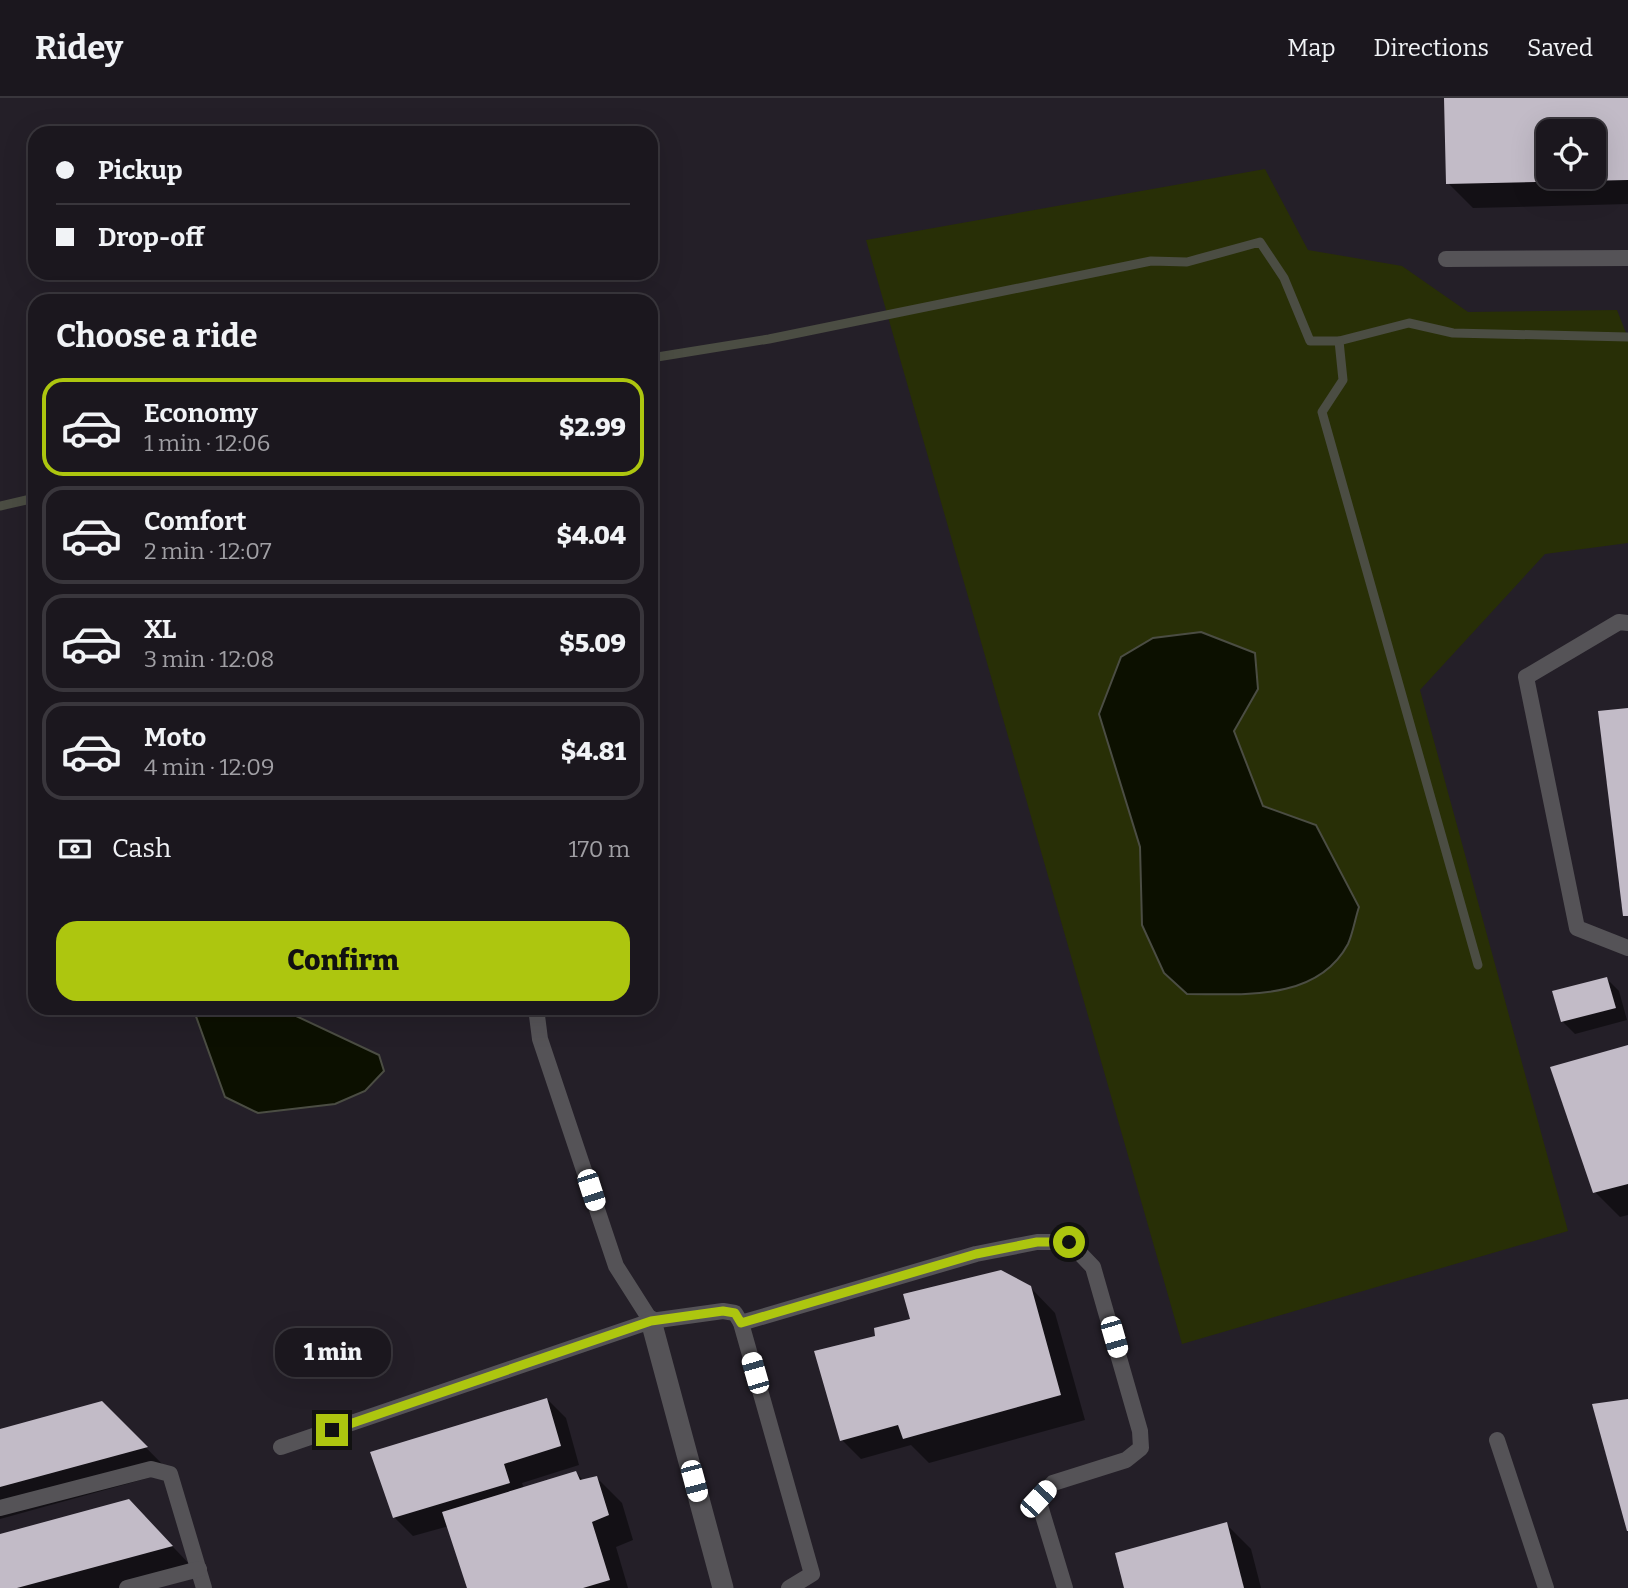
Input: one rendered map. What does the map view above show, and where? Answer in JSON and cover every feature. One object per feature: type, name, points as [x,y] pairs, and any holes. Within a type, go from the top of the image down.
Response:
[{"type":"street","points":[[651,1321],[723,1588]]},
{"type":"lane","points":[[1446,259],[1628,258]]},
{"type":"lane","points":[[1628,622],[1619,622],[1526,677],[1577,929],[1628,948]]},
{"type":"lane","points":[[537,1015],[540,1039],[616,1266],[651,1321]]},
{"type":"lane","points":[[741,1323],[976,1254],[1037,1242],[1069,1242],[1093,1267],[1140,1431],[1141,1448],[1126,1460],[1053,1483],[1038,1499],[1065,1588]]},
{"type":"lane","points":[[281,1447],[651,1321],[723,1311],[735,1313],[741,1323],[812,1574],[789,1588]]},
{"type":"lane","points":[[1497,1440],[1546,1588]]},
{"type":"lane","points":[[0,1508],[151,1469],[170,1474],[204,1588]]},
{"type":"lane","points":[[127,1588],[199,1569]]},
{"type":"green space","points":[[1265,169],[1308,250],[1402,266],[1468,312],[1617,310],[1628,338],[1628,543],[1545,554],[1420,690],[1568,1231],[1182,1344],[866,240]]},
{"type":"shaded area","points":[[1201,632],[1255,653],[1258,689],[1234,731],[1263,806],[1316,825],[1359,907],[1348,944],[1334,963],[1318,976],[1276,991],[1187,994],[1164,973],[1142,925],[1140,847],[1099,714],[1121,657],[1153,638]]},
{"type":"shaded area","points":[[196,1015],[294,1015],[379,1055],[384,1071],[365,1091],[335,1104],[258,1113],[225,1097]]},
{"type":"building","points":[[1444,98],[1628,98],[1628,180],[1606,180],[1606,119],[1536,119],[1536,182],[1446,184]]},
{"type":"building","points":[[1628,708],[1628,916],[1623,916],[1598,711]]},
{"type":"building","points":[[1607,977],[1616,1008],[1561,1022],[1552,991]]},
{"type":"building","points":[[1628,1045],[1628,1184],[1593,1193],[1550,1067]]},
{"type":"building","points":[[1001,1270],[1031,1286],[1061,1395],[903,1439],[898,1425],[840,1441],[814,1351],[875,1336],[874,1328],[910,1319],[903,1294]]},
{"type":"building","points":[[547,1398],[561,1446],[504,1464],[510,1483],[393,1518],[370,1452]]},
{"type":"building","points":[[1628,1399],[1628,1531],[1627,1531],[1592,1404]]},
{"type":"building","points":[[102,1401],[148,1447],[0,1487],[0,1429]]},
{"type":"building","points":[[576,1471],[580,1480],[597,1476],[609,1515],[592,1522],[610,1580],[583,1588],[467,1588],[442,1512]]},
{"type":"building","points":[[129,1499],[173,1546],[17,1588],[0,1588],[0,1534]]},
{"type":"building","points":[[1227,1522],[1244,1588],[1124,1588],[1115,1553]]},
{"type":"waterway","points":[[658,357],[769,339],[1151,261],[1187,262],[1260,242],[1284,278],[1310,341],[1339,341],[1343,380],[1322,412],[1478,965]]},
{"type":"waterway","points":[[1339,341],[1409,323],[1453,333],[1628,337]]},
{"type":"waterway","points":[[0,506],[28,500]]},
{"type":"route","points":[[332,1430],[651,1321],[723,1311],[735,1313],[741,1323],[976,1254],[1037,1242],[1069,1242]]}]
